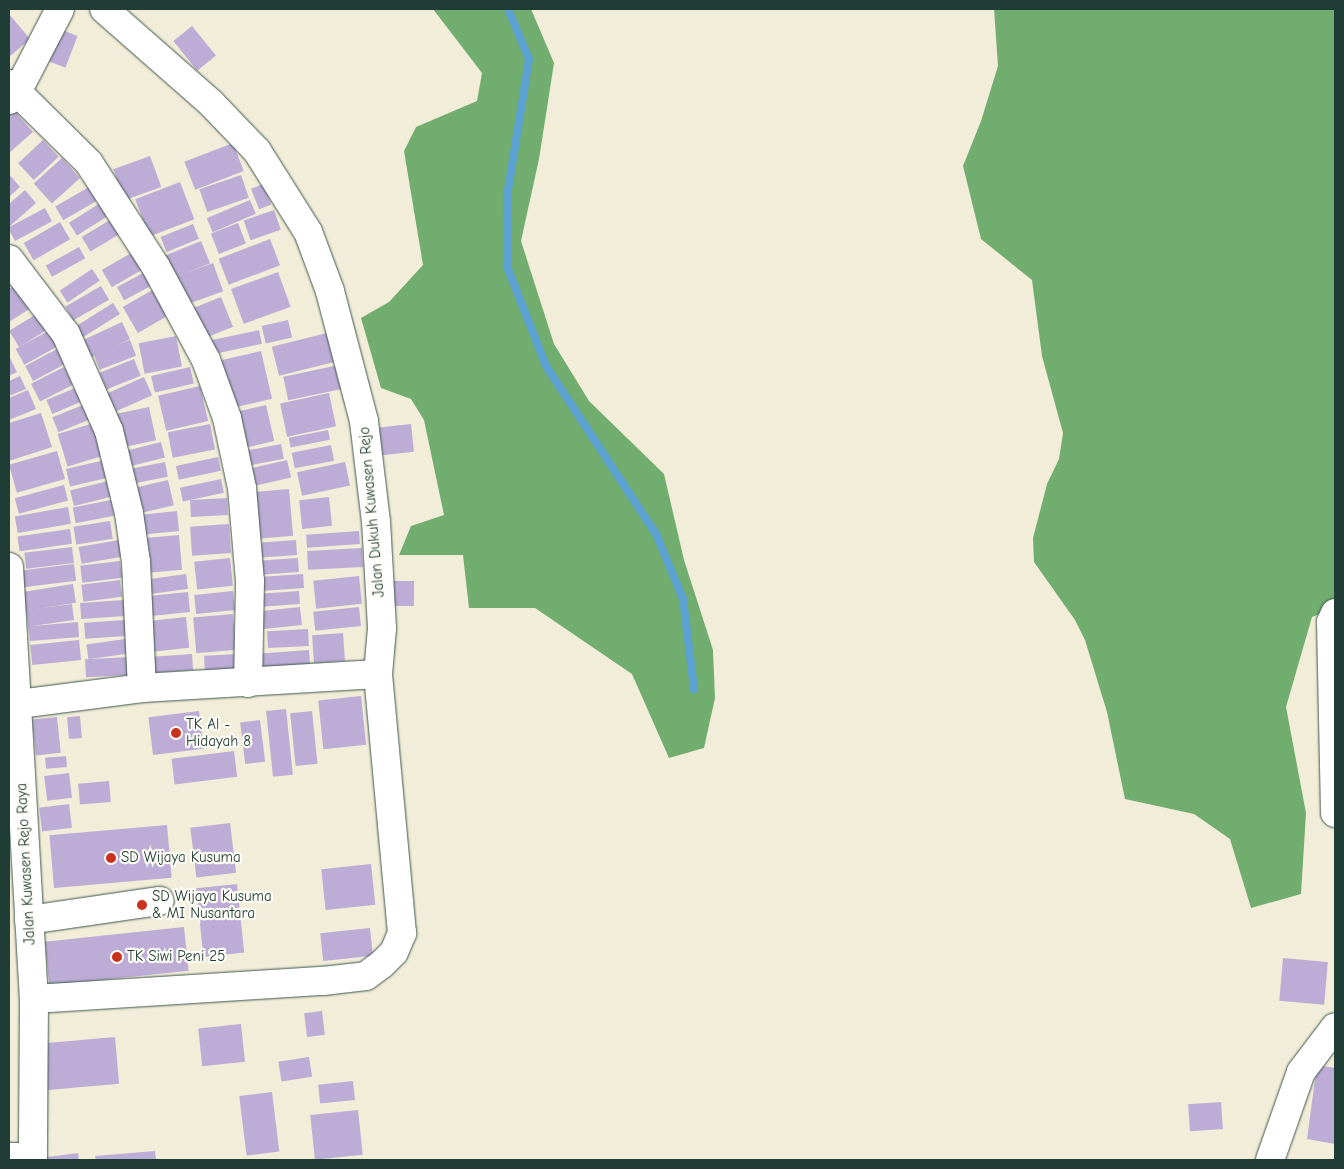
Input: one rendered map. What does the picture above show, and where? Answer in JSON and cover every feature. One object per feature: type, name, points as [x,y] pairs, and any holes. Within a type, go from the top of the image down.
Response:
[{"type":"street","points":[[60,9],[11,92],[46,118],[104,183],[156,267],[206,360],[227,418],[242,488],[250,580],[248,683]]},
{"type":"street","name":"Jalan Dukuh Kuwasen Rejo","points":[[34,999],[322,981],[366,976],[394,952],[402,933],[378,674],[381,609],[376,522],[364,421],[330,291],[308,232],[257,151],[212,103],[104,9]]},
{"type":"street","points":[[9,259],[66,334],[109,431],[129,513],[136,562],[142,688]]},
{"type":"street","name":"Jalan Kuwasen Rejo Raya","points":[[9,568],[19,704],[17,877],[29,920],[34,999],[25,1158]]},
{"type":"street","points":[[1335,613],[1331,622],[1335,813]]},
{"type":"street","points":[[19,704],[142,688],[378,674]]},
{"type":"street","points":[[29,920],[160,901]]},
{"type":"street","points":[[1270,1160],[1301,1072],[1335,1027]]},
{"type":"green space","points":[[433,9],[531,9],[554,63],[539,159],[521,241],[554,344],[589,401],[664,474],[684,560],[713,650],[715,698],[704,748],[669,758],[632,674],[535,608],[469,608],[463,555],[399,555],[411,526],[444,515],[424,420],[411,399],[381,388],[361,318],[389,302],[423,265],[404,151],[416,127],[477,101],[482,73]]},
{"type":"green space","points":[[994,9],[1335,9],[1335,608],[1312,617],[1286,707],[1306,813],[1301,894],[1251,908],[1230,839],[1194,814],[1125,799],[1107,712],[1085,640],[1075,620],[1034,562],[1033,538],[1047,484],[1059,459],[1063,433],[1042,356],[1032,280],[981,239],[963,166],[981,121],[998,66]]},
{"type":"building","points":[[9,14],[30,39],[9,57]]},
{"type":"building","points":[[192,26],[216,56],[197,71],[173,41]]},
{"type":"building","points":[[57,28],[78,36],[65,68],[45,60]]},
{"type":"building","points":[[13,109],[33,132],[9,153],[9,112]]},
{"type":"building","points":[[43,140],[59,157],[34,180],[18,163]]},
{"type":"building","points":[[233,143],[244,171],[195,190],[184,162]]},
{"type":"building","points":[[150,156],[161,187],[125,200],[113,169]]},
{"type":"building","points":[[62,158],[80,178],[52,203],[34,183]]},
{"type":"building","points":[[9,174],[20,187],[9,197]]},
{"type":"building","points":[[241,175],[249,198],[207,212],[199,189]]},
{"type":"building","points":[[180,182],[194,219],[150,237],[135,199]]},
{"type":"building","points":[[263,184],[271,204],[259,209],[251,189]]},
{"type":"building","points":[[89,187],[97,201],[63,220],[55,206]]},
{"type":"building","points":[[25,190],[36,203],[9,227],[9,204]]},
{"type":"building","points":[[250,200],[256,214],[213,232],[207,218]]},
{"type":"building","points":[[102,202],[110,215],[77,235],[69,223]]},
{"type":"building","points":[[45,208],[52,221],[15,241],[9,227]]},
{"type":"building","points":[[274,210],[281,230],[251,240],[244,220]]},
{"type":"building","points":[[110,220],[119,235],[90,252],[82,237]]},
{"type":"building","points":[[60,222],[70,239],[34,260],[24,243]]},
{"type":"building","points":[[238,223],[246,244],[219,254],[211,233]]},
{"type":"building","points":[[193,224],[199,239],[167,252],[161,237]]},
{"type":"building","points":[[270,239],[280,265],[229,285],[219,259]]},
{"type":"building","points":[[201,241],[210,263],[171,279],[162,257]]},
{"type":"building","points":[[79,247],[85,258],[52,277],[46,265]]},
{"type":"building","points":[[133,252],[143,269],[112,287],[102,270]]},
{"type":"building","points":[[213,263],[223,291],[184,306],[174,277]]},
{"type":"building","points":[[92,269],[100,281],[67,302],[60,291]]},
{"type":"building","points":[[147,271],[154,284],[124,300],[117,287]]},
{"type":"building","points":[[278,272],[291,307],[244,324],[231,289]]},
{"type":"building","points":[[19,283],[34,306],[9,322],[9,289]]},
{"type":"building","points":[[101,286],[109,300],[73,320],[65,306]]},
{"type":"building","points":[[154,289],[169,315],[138,333],[123,307]]},
{"type":"building","points":[[221,297],[233,327],[204,338],[192,309]]},
{"type":"building","points":[[113,303],[120,314],[80,339],[73,328]]},
{"type":"building","points":[[38,313],[48,329],[19,347],[9,331]]},
{"type":"building","points":[[288,320],[292,338],[266,344],[262,326]]},
{"type":"building","points":[[122,322],[130,339],[90,358],[82,341]]},
{"type":"building","points":[[259,330],[262,344],[208,355],[205,341]]},
{"type":"building","points":[[48,331],[57,347],[24,365],[16,349]]},
{"type":"building","points":[[331,332],[338,361],[279,376],[272,347]]},
{"type":"building","points":[[176,336],[182,366],[145,374],[139,343]]},
{"type":"building","points":[[130,340],[136,356],[100,370],[94,354]]},
{"type":"building","points":[[57,349],[65,364],[33,381],[25,366]]},
{"type":"building","points":[[261,351],[272,399],[226,409],[215,362]]},
{"type":"building","points":[[9,356],[17,372],[9,376]]},
{"type":"building","points":[[134,359],[141,376],[106,390],[100,373]]},
{"type":"building","points":[[339,365],[344,388],[288,400],[283,377]]},
{"type":"building","points":[[64,367],[73,385],[40,402],[31,384]]},
{"type":"building","points":[[190,367],[194,384],[155,393],[151,376]]},
{"type":"building","points":[[20,376],[26,389],[9,396],[9,381]]},
{"type":"building","points":[[144,377],[152,395],[113,413],[105,394]]},
{"type":"building","points":[[200,386],[208,421],[166,431],[158,396]]},
{"type":"building","points":[[75,388],[81,402],[52,414],[46,400]]},
{"type":"building","points":[[28,390],[36,409],[9,420],[9,398]]},
{"type":"building","points":[[329,393],[336,426],[287,437],[280,403]]},
{"type":"building","points":[[83,405],[89,420],[58,432],[52,417]]},
{"type":"building","points":[[266,405],[274,441],[245,448],[237,412]]},
{"type":"building","points":[[149,407],[156,440],[117,449],[110,415]]},
{"type":"building","points":[[41,413],[52,447],[9,461],[9,423]]},
{"type":"building","points":[[94,423],[104,456],[68,467],[58,434]]},
{"type":"building","points":[[210,424],[215,450],[173,458],[168,432]]},
{"type":"building","points":[[411,424],[414,452],[379,456],[376,428]]},
{"type":"building","points":[[328,430],[330,440],[291,447],[289,438]]},
{"type":"building","points":[[161,442],[165,458],[122,468],[118,453]]},
{"type":"building","points":[[281,444],[284,459],[245,466],[242,452]]},
{"type":"building","points":[[331,445],[334,461],[295,468],[292,453]]},
{"type":"building","points":[[57,451],[65,479],[17,493],[9,465]]},
{"type":"building","points":[[218,457],[221,471],[179,480],[176,466]]},
{"type":"building","points":[[105,460],[109,478],[70,487],[66,469]]},
{"type":"building","points":[[287,460],[291,478],[252,487],[248,469]]},
{"type":"building","points":[[165,462],[168,477],[130,484],[127,469]]},
{"type":"building","points":[[345,462],[350,485],[302,496],[297,472]]},
{"type":"building","points":[[221,479],[224,493],[183,501],[180,488]]},
{"type":"building","points":[[168,480],[174,505],[141,513],[135,488]]},
{"type":"building","points":[[108,481],[112,497],[74,506],[70,490]]},
{"type":"building","points":[[64,485],[68,500],[19,514],[15,498]]},
{"type":"building","points":[[289,489],[293,536],[258,539],[254,492]]},
{"type":"building","points":[[329,497],[332,526],[302,529],[299,500]]},
{"type":"building","points":[[227,498],[228,515],[191,517],[190,500]]},
{"type":"building","points":[[111,500],[114,516],[76,523],[73,507]]},
{"type":"building","points":[[68,507],[71,524],[18,533],[15,516]]},
{"type":"building","points":[[177,511],[179,531],[141,535],[139,515]]},
{"type":"building","points":[[110,521],[113,539],[76,545],[73,527]]},
{"type":"building","points":[[229,524],[231,553],[192,556],[190,527]]},
{"type":"building","points":[[70,529],[72,544],[20,551],[18,536]]},
{"type":"building","points":[[359,531],[360,544],[307,548],[306,535]]},
{"type":"building","points":[[179,535],[182,570],[146,573],[143,538]]},
{"type":"building","points":[[119,540],[122,557],[82,564],[79,547]]},
{"type":"building","points":[[296,540],[297,555],[262,557],[261,542]]},
{"type":"building","points":[[72,547],[74,563],[26,569],[24,553]]},
{"type":"building","points":[[362,548],[363,567],[308,570],[307,551]]},
{"type":"building","points":[[230,558],[233,586],[197,590],[194,562]]},
{"type":"building","points":[[298,558],[299,572],[259,575],[258,561]]},
{"type":"building","points":[[120,561],[122,578],[82,583],[80,566]]},
{"type":"building","points":[[74,564],[76,581],[21,588],[19,571]]},
{"type":"building","points":[[186,574],[188,589],[146,595],[143,580]]},
{"type":"building","points":[[303,574],[304,588],[264,591],[263,577]]},
{"type":"building","points":[[359,576],[362,604],[316,609],[313,581]]},
{"type":"building","points":[[120,580],[122,597],[83,602],[81,585]]},
{"type":"building","points":[[392,581],[414,581],[414,606],[392,606]]},
{"type":"building","points":[[73,584],[76,603],[26,611],[23,592]]},
{"type":"building","points":[[233,591],[235,610],[196,614],[194,595]]},
{"type":"building","points":[[299,591],[300,604],[258,607],[257,594]]},
{"type":"building","points":[[188,592],[190,612],[146,616],[144,597]]},
{"type":"building","points":[[124,600],[125,616],[81,619],[80,603]]},
{"type":"building","points":[[72,604],[74,620],[32,626],[78,622],[79,637],[30,641],[26,610]]},
{"type":"building","points":[[300,607],[302,625],[259,629],[257,611]]},
{"type":"building","points":[[359,607],[361,626],[315,631],[313,612]]},
{"type":"building","points":[[233,614],[236,650],[196,653],[193,617]]},
{"type":"building","points":[[186,617],[189,648],[147,652],[144,621]]},
{"type":"building","points":[[125,620],[126,636],[85,639],[84,623]]},
{"type":"building","points":[[308,629],[309,646],[268,648],[267,631]]},
{"type":"building","points":[[343,633],[345,661],[314,663],[312,635]]},
{"type":"building","points":[[125,639],[127,654],[88,659],[86,644]]},
{"type":"building","points":[[79,640],[81,660],[32,665],[30,645]]},
{"type":"building","points":[[309,650],[310,666],[258,670],[257,654]]},
{"type":"building","points":[[192,654],[193,670],[150,673],[149,657]]},
{"type":"building","points":[[238,654],[239,671],[205,673],[204,656]]},
{"type":"building","points":[[129,657],[130,675],[86,677],[85,659]]},
{"type":"building","points":[[361,696],[366,745],[323,749],[318,700]]},
{"type":"building","points":[[286,709],[293,775],[273,777],[266,711]]},
{"type":"building","name":"TK Al - Hidayah 8","points":[[199,711],[204,749],[153,755],[148,717]]},
{"type":"building","points":[[312,711],[318,764],[296,766],[290,713]]},
{"type":"building","points":[[80,716],[82,738],[69,739],[67,717]]},
{"type":"building","points":[[57,717],[61,753],[36,755],[32,720]]},
{"type":"building","points":[[260,720],[265,762],[245,764],[240,722]]},
{"type":"building","points":[[234,751],[237,777],[175,784],[171,759]]},
{"type":"building","points":[[66,756],[67,767],[46,769],[45,758]]},
{"type":"building","points":[[69,773],[72,798],[47,801],[44,776]]},
{"type":"building","points":[[109,781],[111,802],[80,805],[78,784]]},
{"type":"building","points":[[69,804],[72,828],[42,831],[39,808]]},
{"type":"building","points":[[230,823],[236,873],[196,878],[190,828]]},
{"type":"building","name":"SD Wijaya Kusuma","points":[[167,825],[172,878],[54,888],[49,835]]},
{"type":"building","points":[[371,864],[375,905],[326,910],[321,869]]},
{"type":"building","points":[[237,884],[244,953],[203,957],[196,888]]},
{"type":"building","name":"TK Siwi Peni 25","points":[[184,927],[189,971],[49,985],[45,942]]},
{"type":"building","points":[[370,928],[373,956],[323,961],[320,933]]},
{"type":"building","points":[[1283,958],[1328,962],[1324,1005],[1279,1001]]},
{"type":"building","points":[[322,1011],[325,1035],[307,1037],[304,1013]]},
{"type":"building","points":[[241,1024],[245,1062],[202,1066],[198,1028]]},
{"type":"building","points":[[115,1037],[119,1084],[45,1090],[41,1043]]},
{"type":"building","points":[[309,1057],[312,1077],[282,1082],[278,1062]]},
{"type":"building","points":[[1317,1065],[1335,1068],[1335,1144],[1307,1139]]},
{"type":"building","points":[[353,1081],[355,1100],[320,1104],[318,1085]]},
{"type":"building","points":[[272,1092],[279,1152],[247,1156],[239,1096]]},
{"type":"building","points":[[1221,1102],[1223,1129],[1190,1131],[1188,1104]]},
{"type":"building","points":[[358,1110],[363,1155],[315,1160],[310,1115]]},
{"type":"building","points":[[155,1151],[156,1160],[96,1160],[95,1156]]},
{"type":"building","points":[[78,1153],[79,1160],[47,1160],[47,1157]]},
{"type":"waterway","points":[[508,9],[529,59],[507,196],[508,269],[546,366],[656,534],[683,599],[694,689]]},
{"type":"place","name":"TK Al - Hidayah 8","points":[[176,733]]},
{"type":"place","name":"SD Wijaya Kusuma","points":[[111,858]]},
{"type":"place","name":"SD Wijaya Kusuma & MI Nusantara","points":[[142,905]]},
{"type":"place","name":"TK Siwi Peni 25","points":[[117,957]]}]
